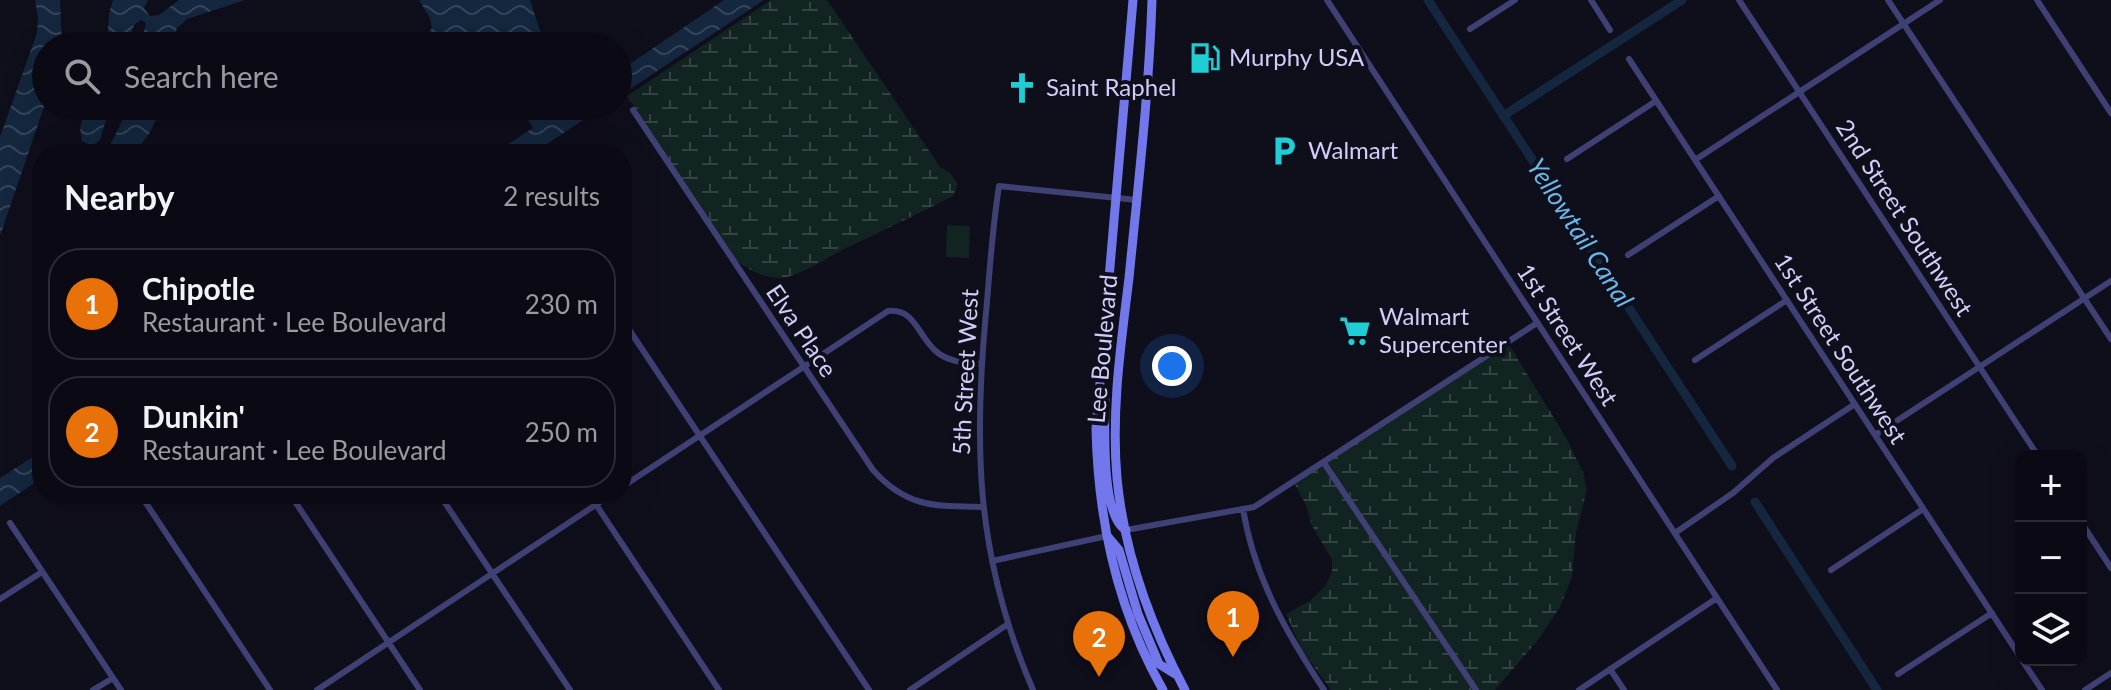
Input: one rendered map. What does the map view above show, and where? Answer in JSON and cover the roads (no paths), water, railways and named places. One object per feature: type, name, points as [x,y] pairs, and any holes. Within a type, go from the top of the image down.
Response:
[{"type":"main road","name":"Lee Boulevard","points":[[1133,0],[1101,375],[1097,457],[1107,536],[1128,613],[1163,690]]},
{"type":"main road","name":"Lee Boulevard","points":[[1152,0],[1137,200],[1115,421],[1118,480],[1126,530],[1147,607],[1185,690]]},
{"type":"main road","points":[[1101,375],[1105,384],[1105,454],[1114,519],[1126,530]]},
{"type":"main road","points":[[1107,536],[1119,550],[1138,614],[1159,664],[1177,676]]},
{"type":"street","name":"1st Street West","points":[[1327,0],[1777,690]]},
{"type":"street","points":[[1470,29],[1515,0]]},
{"type":"street","points":[[1591,0],[1610,30]]},
{"type":"street","name":"2nd Street Southwest","points":[[1739,0],[2034,450]]},
{"type":"street","points":[[1888,0],[2111,339]]},
{"type":"street","points":[[1695,160],[1940,0]]},
{"type":"street","points":[[2037,0],[2111,113]]},
{"type":"street","name":"1st Street Southwest","points":[[1629,59],[2015,648]]},
{"type":"street","points":[[1567,159],[1656,101]]},
{"type":"street","name":"Elva Place","points":[[633,110],[866,461],[892,489],[909,500],[930,506],[982,507]]},
{"type":"street","name":"5th Street West","points":[[1033,690],[1008,624],[982,507],[978,445],[981,364],[999,186],[1137,200]]},
{"type":"street","points":[[1628,255],[1719,196]]},
{"type":"street","points":[[1875,435],[2111,281]]},
{"type":"street","points":[[1695,360],[1787,300]]},
{"type":"street","points":[[632,480],[888,311],[899,309],[908,315],[926,341],[945,358],[981,364]]},
{"type":"street","points":[[1126,530],[1243,509],[1267,500],[1537,323]]},
{"type":"street","points":[[632,334],[869,690]]},
{"type":"street","points":[[1675,533],[1733,493],[1773,458],[1855,404]]},
{"type":"street","points":[[1324,463],[1476,690]]},
{"type":"street","points":[[147,504],[270,690]]},
{"type":"street","points":[[297,504],[420,690]]},
{"type":"street","points":[[446,504],[570,690]]},
{"type":"street","points":[[317,690],[596,505],[719,690]]},
{"type":"street","points":[[1243,509],[1259,573],[1271,600],[1324,690]]},
{"type":"street","points":[[1831,570],[1923,509]]},
{"type":"street","points":[[10,523],[121,690]]},
{"type":"street","points":[[2087,531],[2111,568]]},
{"type":"street","points":[[992,561],[1107,536]]},
{"type":"street","points":[[0,599],[42,572]]},
{"type":"street","points":[[1579,690],[1717,598]]},
{"type":"street","points":[[1898,674],[1992,613]]},
{"type":"street","points":[[910,690],[1008,624]]},
{"type":"street","name":"1st Street Southwest","points":[[2027,666],[2042,690]]},
{"type":"street","points":[[1610,669],[1624,690]]},
{"type":"street","points":[[2085,690],[2111,673]]},
{"type":"street","points":[[93,690],[113,678]]},
{"type":"water","points":[[35,0],[60,0],[61,32],[37,32]]},
{"type":"water","points":[[113,0],[148,0],[144,8],[150,16],[159,15],[179,0],[245,0],[187,19],[176,32],[144,32],[146,23],[141,20],[134,25],[132,32],[108,32]]},
{"type":"water","points":[[419,0],[530,0],[541,32],[429,32],[432,28]]},
{"type":"water","points":[[724,0],[764,0],[632,88],[632,62]]},
{"type":"water","points":[[32,47],[32,120],[40,120],[0,236],[0,137]]},
{"type":"water","points":[[82,120],[106,120],[100,140],[95,144],[82,141]]},
{"type":"water","points":[[123,120],[155,120],[141,144],[111,144]]},
{"type":"water","points":[[528,120],[583,120],[547,144],[508,144],[533,128]]},
{"type":"water","points":[[32,457],[32,485],[0,506],[0,478]]},
{"type":"waterway","name":"Yellowtail Canal","points":[[1428,0],[1732,466]]},
{"type":"waterway","points":[[1503,116],[1682,0]]},
{"type":"waterway","name":"Yellowtail Canal","points":[[1755,502],[1877,690]]},
{"type":"place","name":"Murphy USA","points":[[1205,58]]},
{"type":"place","name":"Saint Raphel","points":[[1022,88]]},
{"type":"place","name":"Walmart","points":[[1284,151]]},
{"type":"place","name":"Walmart Supercenter","points":[[1355,331]]},
{"type":"place","name":"Chipotle","points":[[1233,657]]},
{"type":"place","name":"Dunkin'","points":[[1099,677]]}]
